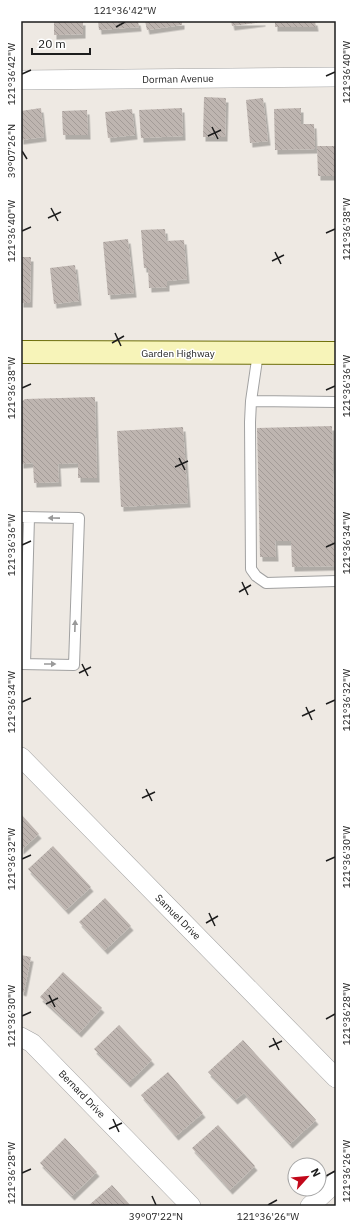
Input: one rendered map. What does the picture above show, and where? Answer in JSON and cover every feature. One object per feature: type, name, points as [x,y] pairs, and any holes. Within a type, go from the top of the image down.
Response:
[{"type":"main road","name":"Garden Highway","points":[[21,352],[336,354]]},
{"type":"street","name":"Dorman Avenue","points":[[21,80],[336,77]]},
{"type":"street","name":"Samuel Drive","points":[[21,757],[336,1078]]},
{"type":"street","name":"Bernard Drive","points":[[21,1036],[32,1043],[191,1206]]},
{"type":"street","points":[[310,1206],[336,1182]]},
{"type":"lane","points":[[258,353],[251,401],[250,422],[251,569],[256,576],[266,583],[336,581]]},
{"type":"lane","points":[[251,401],[336,402]]},
{"type":"lane","points":[[25,517],[79,518],[74,665],[23,664],[25,517]]},
{"type":"building","points":[[54,21],[83,21],[83,34],[54,35]]},
{"type":"building","points":[[98,21],[138,21],[139,27],[99,30]]},
{"type":"building","points":[[145,21],[182,21],[182,25],[147,30]]},
{"type":"building","points":[[231,21],[263,21],[263,22],[232,26]]},
{"type":"building","points":[[275,21],[315,21],[316,27],[275,27]]},
{"type":"building","points":[[204,97],[226,98],[225,137],[203,137]]},
{"type":"building","points":[[263,98],[268,141],[250,143],[246,100]]},
{"type":"building","points":[[41,108],[44,137],[21,140],[21,111]]},
{"type":"building","points":[[182,108],[183,136],[141,138],[139,110]]},
{"type":"building","points":[[301,108],[301,124],[314,124],[315,149],[275,150],[274,109]]},
{"type":"building","points":[[132,109],[135,135],[108,138],[105,112]]},
{"type":"building","points":[[87,110],[88,135],[63,135],[62,111]]},
{"type":"building","points":[[317,146],[336,146],[336,176],[318,176]]},
{"type":"building","points":[[165,229],[166,241],[184,240],[187,279],[167,281],[167,287],[149,288],[148,268],[144,268],[141,230]]},
{"type":"building","points":[[128,239],[134,293],[108,295],[103,242]]},
{"type":"building","points":[[21,257],[31,257],[30,303],[21,303]]},
{"type":"building","points":[[75,265],[79,301],[54,304],[50,268]]},
{"type":"building","points":[[95,397],[97,478],[78,478],[78,463],[58,464],[59,482],[34,483],[33,463],[21,464],[21,402],[25,399]]},
{"type":"building","points":[[332,426],[335,566],[292,567],[291,541],[275,541],[276,557],[260,557],[257,428]]},
{"type":"building","points":[[183,427],[188,503],[121,507],[117,431]]},
{"type":"building","points":[[21,814],[39,834],[21,850]]},
{"type":"building","points":[[53,846],[91,887],[66,910],[28,869]]},
{"type":"building","points":[[105,898],[131,926],[105,950],[79,922]]},
{"type":"building","points":[[21,955],[31,957],[24,992],[21,991]]},
{"type":"building","points":[[63,972],[102,1008],[79,1033],[40,997]]},
{"type":"building","points":[[119,1025],[152,1060],[128,1083],[94,1049]]},
{"type":"building","points":[[243,1040],[316,1120],[290,1144],[244,1093],[235,1100],[208,1072]]},
{"type":"building","points":[[168,1072],[203,1113],[176,1136],[141,1095]]},
{"type":"building","points":[[218,1125],[255,1166],[230,1190],[192,1148]]},
{"type":"building","points":[[65,1138],[97,1172],[72,1196],[40,1163]]},
{"type":"building","points":[[112,1185],[131,1206],[88,1206]]}]
